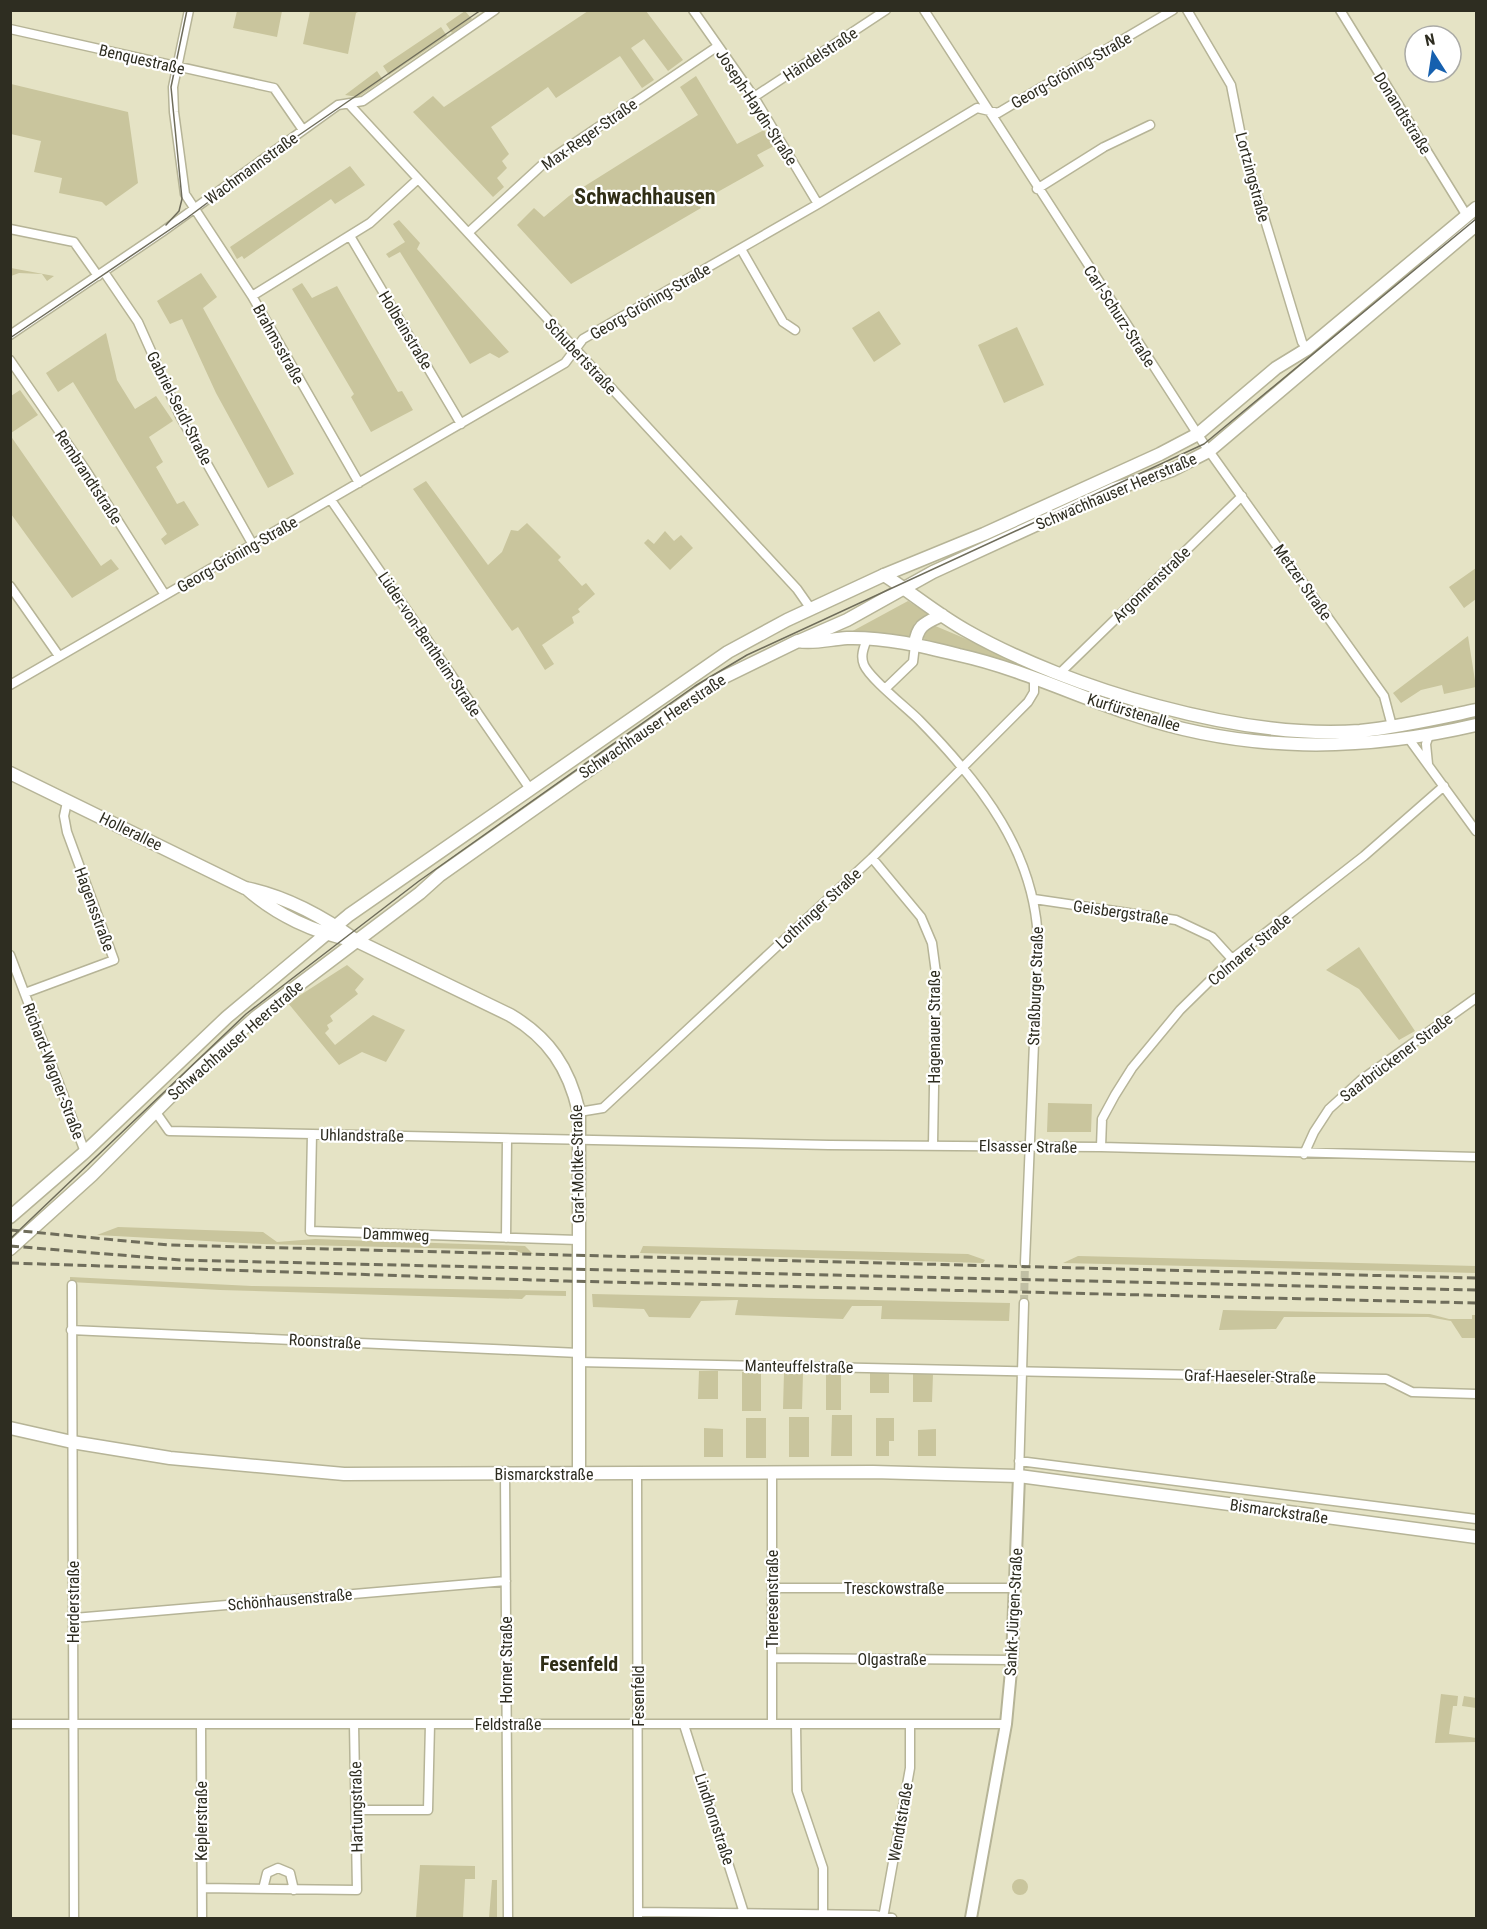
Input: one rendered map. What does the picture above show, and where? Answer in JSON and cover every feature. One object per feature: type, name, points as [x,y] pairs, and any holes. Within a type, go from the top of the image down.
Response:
[{"type":"main road","name":"Schwachhauser Heerstraße","points":[[10,1249],[92,1175],[154,1111],[256,1017],[440,875],[714,682],[847,620],[933,572],[1114,489],[1185,465],[1203,442],[1276,368],[1307,349],[1472,212]]},
{"type":"main road","name":"Schwachhauser Heerstraße","points":[[11,1214],[85,1152],[227,1017],[324,934],[728,652],[811,609],[884,575],[1203,442],[1476,228]]},
{"type":"main road","name":"Kurfürstenallee","points":[[884,575],[942,615],[985,640],[1060,673],[1147,703],[1229,722],[1279,729],[1329,732],[1392,726],[1476,710]]},
{"type":"main road","points":[[915,645],[916,631],[920,625],[942,615]]},
{"type":"main road","name":"Kurfürstenallee","points":[[798,641],[809,643],[847,638],[867,639],[915,645],[962,655],[1134,715],[1243,740],[1312,746],[1409,739],[1476,725]]},
{"type":"main road","name":"Hollerallee","points":[[12,774],[245,888],[277,897],[336,926],[357,941]]},
{"type":"main road","name":"Hollerallee","points":[[245,888],[259,900],[324,934],[357,941]]},
{"type":"main road","name":"Graf-Moltke-Straße","points":[[357,941],[532,1028],[549,1044],[564,1067],[574,1089],[579,1112],[579,1474]]},
{"type":"main road","name":"Bismarckstraße","points":[[10,1428],[72,1442],[170,1458],[268,1469],[344,1474],[965,1473],[1019,1476],[1476,1537]]},
{"type":"street","name":"Brahmsstraße","points":[[189,10],[176,67],[174,112],[185,194],[252,296],[359,483]]},
{"type":"street","name":"Wachmannstraße","points":[[10,335],[195,209],[338,105],[363,102],[495,10]]},
{"type":"street","name":"Joseph-Haydn-Straße","points":[[693,10],[754,97],[818,204]]},
{"type":"street","name":"Händelstraße","points":[[754,97],[886,10]]},
{"type":"street","name":"Carl-Schurz-Straße","points":[[924,10],[1037,189],[1203,442]]},
{"type":"street","name":"Georg-Gröning-Straße","points":[[10,685],[565,363],[583,339],[818,204],[977,108],[998,113],[1173,10]]},
{"type":"street","name":"Lortzingstraße","points":[[1187,10],[1231,85],[1244,152],[1302,342],[1307,349]]},
{"type":"street","name":"Donandtstraße","points":[[1340,10],[1472,212]]},
{"type":"street","name":"Benquestraße","points":[[10,29],[274,88],[303,130]]},
{"type":"street","name":"Max-Reger-Straße","points":[[469,232],[542,165],[718,46]]},
{"type":"street","name":"Schubertstraße","points":[[349,104],[797,589],[811,609]]},
{"type":"street","points":[[1037,189],[1104,147],[1150,125]]},
{"type":"street","points":[[252,296],[370,223],[418,179]]},
{"type":"street","name":"Gabriel-Seidl-Straße","points":[[10,229],[74,242],[101,274],[138,322],[180,416],[253,544]]},
{"type":"street","name":"Holbeinstraße","points":[[350,236],[461,424]]},
{"type":"street","points":[[741,249],[783,322],[795,330]]},
{"type":"street","name":"Rembrandtstraße","points":[[10,360],[86,469],[165,595]]},
{"type":"street","name":"Metzer Straße","points":[[1203,442],[1384,696],[1392,726]]},
{"type":"street","name":"Argonnenstraße","points":[[1060,673],[1242,496]]},
{"type":"street","name":"Lüder-von-Bentheim-Straße","points":[[331,500],[530,789]]},
{"type":"street","points":[[10,586],[59,656]]},
{"type":"street","name":"Straßburger Straße","points":[[867,639],[862,652],[864,666],[964,769],[1006,827],[1020,857],[1034,899],[1038,945],[1025,1263]]},
{"type":"street","points":[[886,688],[913,662],[915,645]]},
{"type":"street","name":"Lothringer Straße","points":[[579,1112],[603,1108],[872,858],[964,769],[1028,702],[1034,692],[1034,679]]},
{"type":"street","points":[[1428,764],[1426,744],[1429,735]]},
{"type":"street","points":[[1409,739],[1476,831]]},
{"type":"street","name":"Colmarer Straße","points":[[1101,1147],[1102,1119],[1132,1068],[1180,1010],[1232,959],[1364,856],[1444,786]]},
{"type":"street","name":"Hagensstraße","points":[[25,993],[114,960],[67,832],[64,816],[67,802]]},
{"type":"street","name":"Hagenauer Straße","points":[[872,858],[921,917],[932,943],[936,973],[933,1145]]},
{"type":"street","name":"Geisbergstraße","points":[[1034,899],[1176,920],[1212,937],[1232,959]]},
{"type":"street","name":"Richard-Wagner-Straße","points":[[10,955],[85,1152]]},
{"type":"street","name":"Saarbrückener Straße","points":[[1304,1154],[1314,1132],[1329,1109],[1361,1080],[1476,998]]},
{"type":"street","name":"Uhlandstraße","points":[[154,1111],[169,1131],[579,1140]]},
{"type":"street","name":"Dammweg","points":[[312,1134],[310,1231],[578,1240]]},
{"type":"street","points":[[506,1238],[507,1139]]},
{"type":"street","name":"Elsasser Straße","points":[[579,1140],[1101,1147],[1476,1157]]},
{"type":"street","name":"Herderstraße","points":[[72,1285],[74,1918]]},
{"type":"street","name":"Sankt-Jürgen-Straße","points":[[971,1918],[1006,1724],[1012,1660],[1023,1303]]},
{"type":"street","name":"Roonstraße","points":[[71,1330],[578,1357]]},
{"type":"street","name":"Manteuffelstraße","points":[[578,1357],[1021,1371]]},
{"type":"street","name":"Graf-Haeseler-Straße","points":[[1021,1371],[1386,1379],[1412,1392],[1476,1394]]},
{"type":"street","name":"Bismarckstraße","points":[[1019,1461],[1476,1519]]},
{"type":"street","points":[[1081,1484],[1103,1471]]},
{"type":"street","name":"Fesenfeld","points":[[637,1473],[638,1915]]},
{"type":"street","name":"Theresenstraße","points":[[772,1473],[772,1724]]},
{"type":"street","name":"Horner Straße","points":[[505,1474],[508,1918]]},
{"type":"street","name":"Schönhausenstraße","points":[[74,1618],[506,1581]]},
{"type":"street","name":"Tresckowstraße","points":[[772,1588],[1015,1588]]},
{"type":"street","name":"Olgastraße","points":[[773,1658],[1012,1660]]},
{"type":"street","name":"Feldstraße","points":[[10,1724],[1006,1724]]},
{"type":"street","name":"Keplerstraße","points":[[201,1724],[202,1918]]},
{"type":"street","name":"Hartungstraße","points":[[294,1890],[357,1890],[354,1724]]},
{"type":"street","points":[[356,1810],[428,1810],[430,1724]]},
{"type":"street","name":"Wendtstraße","points":[[886,1918],[910,1768],[910,1724]]},
{"type":"street","name":"Lindhornstraße","points":[[684,1725],[744,1913]]},
{"type":"street","points":[[796,1725],[797,1791],[823,1868],[823,1914]]},
{"type":"street","points":[[202,1888],[294,1890],[290,1873],[279,1868],[267,1873],[264,1889]]},
{"type":"street","points":[[638,1915],[744,1913],[886,1918]]},
{"type":"shaded area","points":[[237,11],[282,11],[277,37],[233,28]]},
{"type":"shaded area","points":[[310,11],[360,11],[356,13],[348,54],[303,44]]},
{"type":"shaded area","points":[[465,11],[472,19],[452,33],[446,24]]},
{"type":"shaded area","points":[[588,11],[646,11],[683,60],[668,71],[644,39],[631,48],[654,80],[642,88],[620,56],[556,98],[548,87],[491,127],[509,154],[502,161],[507,168],[497,178],[504,187],[493,197],[413,112],[433,96],[444,107]]},
{"type":"shaded area","points":[[441,27],[447,36],[389,75],[383,66]]},
{"type":"shaded area","points":[[377,71],[383,80],[358,97],[345,95]]},
{"type":"shaded area","points":[[696,76],[737,144],[764,130],[774,146],[757,155],[764,166],[698,203],[701,208],[571,284],[517,225],[534,208],[544,217],[569,196],[698,115],[680,87]]},
{"type":"shaded area","points":[[11,84],[128,112],[138,183],[106,206],[102,202],[59,193],[62,178],[34,172],[41,141],[11,134]]},
{"type":"shaded area","points":[[350,166],[365,185],[335,204],[331,199],[244,259],[242,256],[237,259],[230,247]]},
{"type":"shaded area","points":[[399,220],[420,243],[417,249],[509,352],[499,358],[490,353],[470,364],[400,252],[389,258],[386,254],[405,242],[393,224]]},
{"type":"shaded area","points":[[11,268],[54,276],[47,281],[42,274],[19,273],[11,276]]},
{"type":"shaded area","points":[[201,273],[217,297],[203,308],[294,474],[268,488],[216,393],[182,319],[170,324],[157,301]]},
{"type":"shaded area","points":[[302,283],[312,298],[337,286],[398,392],[402,391],[413,410],[371,432],[351,397],[354,394],[292,289]]},
{"type":"shaded area","points":[[879,311],[901,344],[874,362],[852,328]]},
{"type":"shaded area","points":[[1017,327],[1044,385],[1004,403],[978,345]]},
{"type":"shaded area","points":[[106,333],[117,380],[135,409],[156,396],[173,421],[149,437],[163,462],[156,467],[177,504],[184,501],[199,525],[165,545],[161,539],[167,534],[73,382],[58,392],[46,373]]},
{"type":"shaded area","points":[[20,390],[38,415],[11,433],[11,396]]},
{"type":"shaded area","points":[[10,435],[101,566],[111,559],[119,569],[72,598],[11,514]]},
{"type":"shaded area","points":[[426,481],[488,565],[502,552],[511,530],[518,531],[527,523],[561,557],[558,560],[582,586],[586,583],[595,594],[578,609],[580,612],[572,617],[574,623],[542,645],[554,664],[545,670],[518,627],[512,631],[413,489]]},
{"type":"shaded area","points":[[665,531],[674,541],[681,535],[693,548],[670,570],[644,543],[648,539],[654,544]]},
{"type":"shaded area","points":[[1476,568],[1476,599],[1464,608],[1449,587]]},
{"type":"shaded area","points":[[908,601],[931,616],[915,623],[910,638],[849,633]]},
{"type":"shaded area","points":[[933,625],[1066,681],[1065,683],[968,651],[925,641],[922,633]]},
{"type":"shaded area","points":[[1468,636],[1476,687],[1444,694],[1442,685],[1421,690],[1401,703],[1393,693]]},
{"type":"shaded area","points":[[1359,947],[1415,1031],[1399,1040],[1359,989],[1326,970]]},
{"type":"shaded area","points":[[347,965],[364,979],[355,990],[358,994],[330,1016],[333,1021],[327,1025],[329,1029],[325,1033],[335,1045],[373,1015],[405,1030],[386,1062],[362,1052],[339,1065],[288,1003]]},
{"type":"shaded area","points":[[1048,1103],[1092,1104],[1091,1132],[1047,1132]]},
{"type":"shaded area","points":[[118,1227],[263,1232],[277,1242],[315,1239],[525,1246],[533,1254],[515,1250],[262,1244],[97,1235]]},
{"type":"shaded area","points":[[643,1246],[968,1254],[985,1260],[983,1263],[640,1253]]},
{"type":"shaded area","points":[[1078,1256],[1476,1266],[1476,1273],[1063,1263]]},
{"type":"shaded area","points":[[70,1277],[252,1286],[566,1291],[566,1296],[526,1295],[522,1299],[220,1290],[70,1282]]},
{"type":"shaded area","points":[[592,1294],[1010,1303],[1009,1321],[881,1319],[882,1306],[852,1306],[843,1319],[735,1315],[738,1300],[701,1301],[690,1318],[649,1317],[644,1309],[593,1307]]},
{"type":"shaded area","points":[[1223,1310],[1430,1314],[1449,1319],[1472,1319],[1472,1315],[1476,1315],[1476,1338],[1462,1338],[1451,1321],[1428,1317],[1284,1317],[1276,1329],[1219,1330]]},
{"type":"shaded area","points":[[699,1371],[718,1371],[718,1399],[698,1399]]},
{"type":"shaded area","points":[[742,1372],[761,1372],[761,1411],[742,1411]]},
{"type":"shaded area","points":[[784,1372],[803,1373],[802,1409],[783,1409]]},
{"type":"shaded area","points":[[826,1373],[841,1373],[841,1410],[826,1410]]},
{"type":"shaded area","points":[[870,1373],[889,1373],[889,1393],[870,1393]]},
{"type":"shaded area","points":[[913,1374],[933,1374],[932,1402],[913,1402]]},
{"type":"shaded area","points":[[832,1415],[852,1415],[852,1456],[831,1456]]},
{"type":"shaded area","points":[[789,1417],[809,1417],[809,1457],[789,1457]]},
{"type":"shaded area","points":[[746,1418],[766,1418],[766,1458],[746,1458]]},
{"type":"shaded area","points":[[876,1418],[894,1418],[894,1441],[889,1441],[889,1456],[876,1456]]},
{"type":"shaded area","points":[[704,1428],[723,1429],[723,1457],[704,1457]]},
{"type":"shaded area","points":[[936,1429],[936,1456],[918,1456],[918,1430]]},
{"type":"shaded area","points":[[1441,1694],[1458,1696],[1457,1706],[1453,1706],[1449,1734],[1476,1738],[1476,1742],[1435,1743]]},
{"type":"shaded area","points":[[1464,1696],[1476,1698],[1476,1708],[1462,1706]]},
{"type":"shaded area","points":[[420,1865],[475,1866],[475,1879],[465,1879],[463,1918],[416,1918]]},
{"type":"shaded area","points":[[1017,1879],[1023,1879],[1028,1887],[1026,1893],[1017,1895],[1012,1890],[1012,1884]]},
{"type":"shaded area","points":[[492,1880],[497,1880],[497,1918],[489,1918]]},
{"type":"tunnel","points":[[1024,1303],[1025,1263]]},
{"type":"tram line","points":[[166,225],[179,211],[182,199],[171,87],[187,10]]},
{"type":"tram line","points":[[10,338],[187,218],[289,142],[481,10]]},
{"type":"tram line","points":[[10,1239],[246,1014],[419,881],[695,686],[747,655],[1204,444],[1476,219]]},
{"type":"railway","points":[[10,1230],[169,1245],[1476,1278]]},
{"type":"railway","points":[[10,1246],[180,1260],[1476,1290]]},
{"type":"railway","points":[[10,1263],[566,1281],[1476,1303]]},
{"type":"district","name":"Schwachhausen","points":[[645,196]]},
{"type":"district","name":"Fesenfeld","points":[[579,1664]]}]
